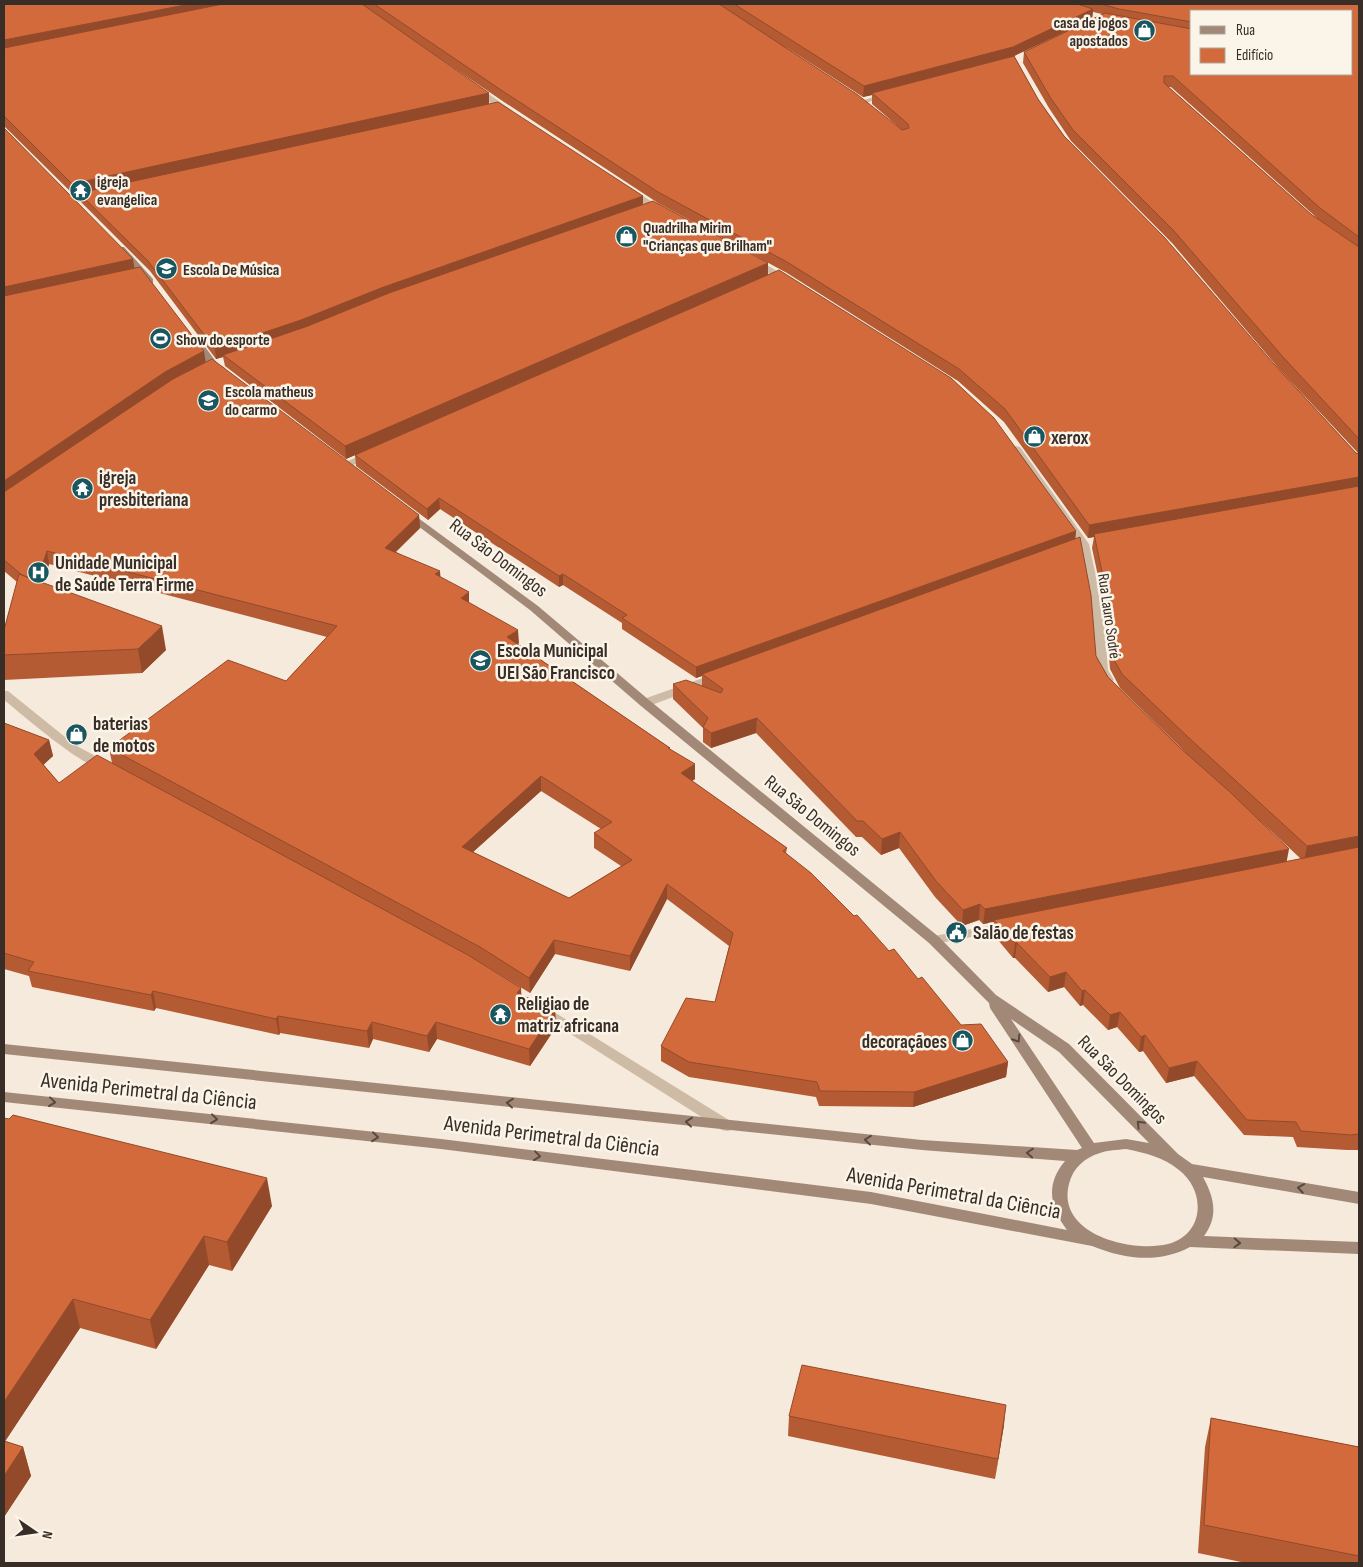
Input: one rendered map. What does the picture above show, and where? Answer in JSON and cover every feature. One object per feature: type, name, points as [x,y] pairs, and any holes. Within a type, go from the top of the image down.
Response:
[{"type":"main road","points":[[113,241],[140,275],[156,289]]},
{"type":"main road","points":[[185,327],[215,366],[230,377]]},
{"type":"main road","name":"Rua São Domingos","points":[[398,505],[534,608],[645,703],[934,940],[991,998],[1064,1048],[1174,1159]]},
{"type":"main road","name":"Rua São Domingos","points":[[991,998],[1085,1153]]},
{"type":"main road","name":"Avenida Perimetral da Ciência","points":[[4,1049],[922,1145],[1085,1153]]},
{"type":"main road","name":"Avenida Perimetral da Ciência","points":[[4,1097],[441,1144],[871,1198],[1091,1240]]},
{"type":"main road","points":[[1189,1241],[1202,1226],[1207,1207],[1205,1194],[1198,1181],[1188,1169],[1174,1159],[1143,1146],[1126,1144],[1085,1153],[1067,1168],[1060,1182],[1059,1197],[1064,1213],[1075,1227],[1091,1240],[1107,1248],[1143,1254],[1160,1253],[1189,1241],[1359,1248]]},
{"type":"main road","points":[[1188,1169],[1359,1198]]},
{"type":"street","points":[[468,83],[496,107],[517,116]]},
{"type":"street","points":[[869,108],[859,100],[901,92]]},
{"type":"street","points":[[622,186],[650,208],[671,216]]},
{"type":"street","points":[[746,257],[774,277],[798,287]]},
{"type":"street","name":"Rua Lauro Sodré","points":[[1009,440],[1084,544],[1097,609],[1102,670],[1114,691]]},
{"type":"street","points":[[345,465],[381,449]]},
{"type":"street","points":[[645,703],[729,672]]},
{"type":"street","points":[[4,694],[71,748],[115,772]]},
{"type":"street","points":[[934,940],[1021,923]]},
{"type":"street","points":[[529,1001],[727,1126]]},
{"type":"building","points":[[4,4],[190,4],[4,40]]},
{"type":"building","points":[[223,4],[362,4],[489,93],[72,184],[4,116],[4,48]]},
{"type":"building","points":[[374,4],[719,4],[858,95],[902,130],[909,128],[908,124],[872,93],[1014,56],[1038,99],[1064,136],[1165,238],[1274,364],[1359,454],[1359,477],[1089,525],[1005,409],[959,369],[787,262],[658,192],[504,92]]},
{"type":"building","points":[[734,4],[1077,4],[1093,9],[1013,47],[864,86]]},
{"type":"building","points":[[1101,4],[1359,4],[1359,237],[1320,208],[1173,76],[1164,76],[1164,83],[1312,215],[1359,247],[1359,439],[1283,357],[1174,231],[1073,130],[1050,97],[1024,52],[1105,13],[1190,29],[1190,75],[1353,75],[1353,10],[1190,10],[1190,22]]},
{"type":"building","points":[[498,102],[643,196],[381,288],[301,320],[215,349],[148,261],[79,193]]},
{"type":"building","points":[[4,128],[133,259],[4,287]]},
{"type":"building","points":[[653,201],[768,263],[345,446],[223,355],[308,326],[389,293]]},
{"type":"building","points":[[140,267],[204,351],[165,372],[4,481],[4,296]]},
{"type":"building","points":[[779,270],[951,378],[994,418],[1076,531],[696,667],[622,618],[627,615],[563,574],[559,576],[439,498],[427,509],[355,455]]},
{"type":"building","points":[[212,359],[419,515],[385,548],[440,571],[435,574],[469,592],[461,598],[518,630],[507,637],[670,748],[668,748],[695,764],[681,773],[787,848],[783,851],[811,873],[854,916],[857,915],[889,951],[894,949],[918,979],[922,977],[961,1025],[981,1024],[1008,1062],[914,1092],[820,1091],[817,1082],[689,1062],[661,1046],[686,998],[715,1002],[733,933],[667,884],[630,956],[554,940],[529,978],[480,947],[109,748],[228,660],[286,681],[337,626],[47,551],[37,581],[22,575],[4,560],[4,492],[173,379]],"holes":[[[541,776],[612,822],[594,833],[632,860],[569,898],[462,847]]]},
{"type":"building","points":[[1359,486],[1359,836],[1307,846],[1122,674],[1112,656],[1107,595],[1094,534]]},
{"type":"building","points":[[1080,537],[1091,595],[1096,656],[1108,677],[1178,746],[1230,792],[1289,849],[985,909],[980,904],[963,910],[936,881],[900,832],[882,839],[863,821],[857,821],[757,718],[711,733],[703,727],[708,718],[673,684],[686,680],[721,693],[723,689],[702,674]]},
{"type":"building","points":[[19,574],[162,626],[138,649],[4,655],[4,630]]},
{"type":"building","points":[[4,723],[49,740],[34,754],[59,783],[97,755],[468,955],[521,988],[517,993],[555,1010],[529,1049],[436,1022],[427,1036],[372,1022],[367,1031],[278,1016],[276,1019],[153,991],[151,995],[28,971],[34,962],[4,953]]},
{"type":"building","points":[[1359,847],[1359,1134],[1301,1131],[1296,1122],[1247,1120],[1197,1061],[1169,1068],[1145,1035],[1141,1037],[1120,1012],[1110,1015],[1085,990],[1082,991],[1066,972],[1050,977],[994,920]]},
{"type":"building","points":[[13,1115],[267,1178],[227,1242],[204,1236],[150,1320],[73,1299],[4,1402],[4,1118],[9,1119]]},
{"type":"building","points":[[802,1365],[1006,1405],[998,1459],[789,1416]]},
{"type":"building","points":[[1211,1418],[1359,1447],[1359,1556],[1204,1525]]},
{"type":"building","points":[[4,1441],[23,1447],[4,1476]]},
{"type":"place","name":"casa de jogos apostados","points":[[1144,31]]},
{"type":"place","name":"igreja evangelica","points":[[81,190]]},
{"type":"place","name":"Quadrilha Mirim \"Crianças que Brilham\"","points":[[627,236]]},
{"type":"place","name":"Escola De Música","points":[[167,269]]},
{"type":"place","name":"Show do esporte","points":[[160,339]]},
{"type":"place","name":"Escola matheus do carmo","points":[[209,400]]},
{"type":"place","name":"xerox","points":[[1035,437]]},
{"type":"place","name":"igreja presbiteriana","points":[[83,488]]},
{"type":"place","name":"Unidade Municipal de Saúde Terra Firme","points":[[39,573]]},
{"type":"place","name":"Escola Municipal UEI São Francisco","points":[[481,661]]},
{"type":"place","name":"baterias de motos","points":[[77,734]]},
{"type":"place","name":"Salão de festas","points":[[957,932]]},
{"type":"place","name":"Religiao de matriz africana","points":[[501,1014]]},
{"type":"place","name":"decoraçãoes","points":[[963,1041]]}]
